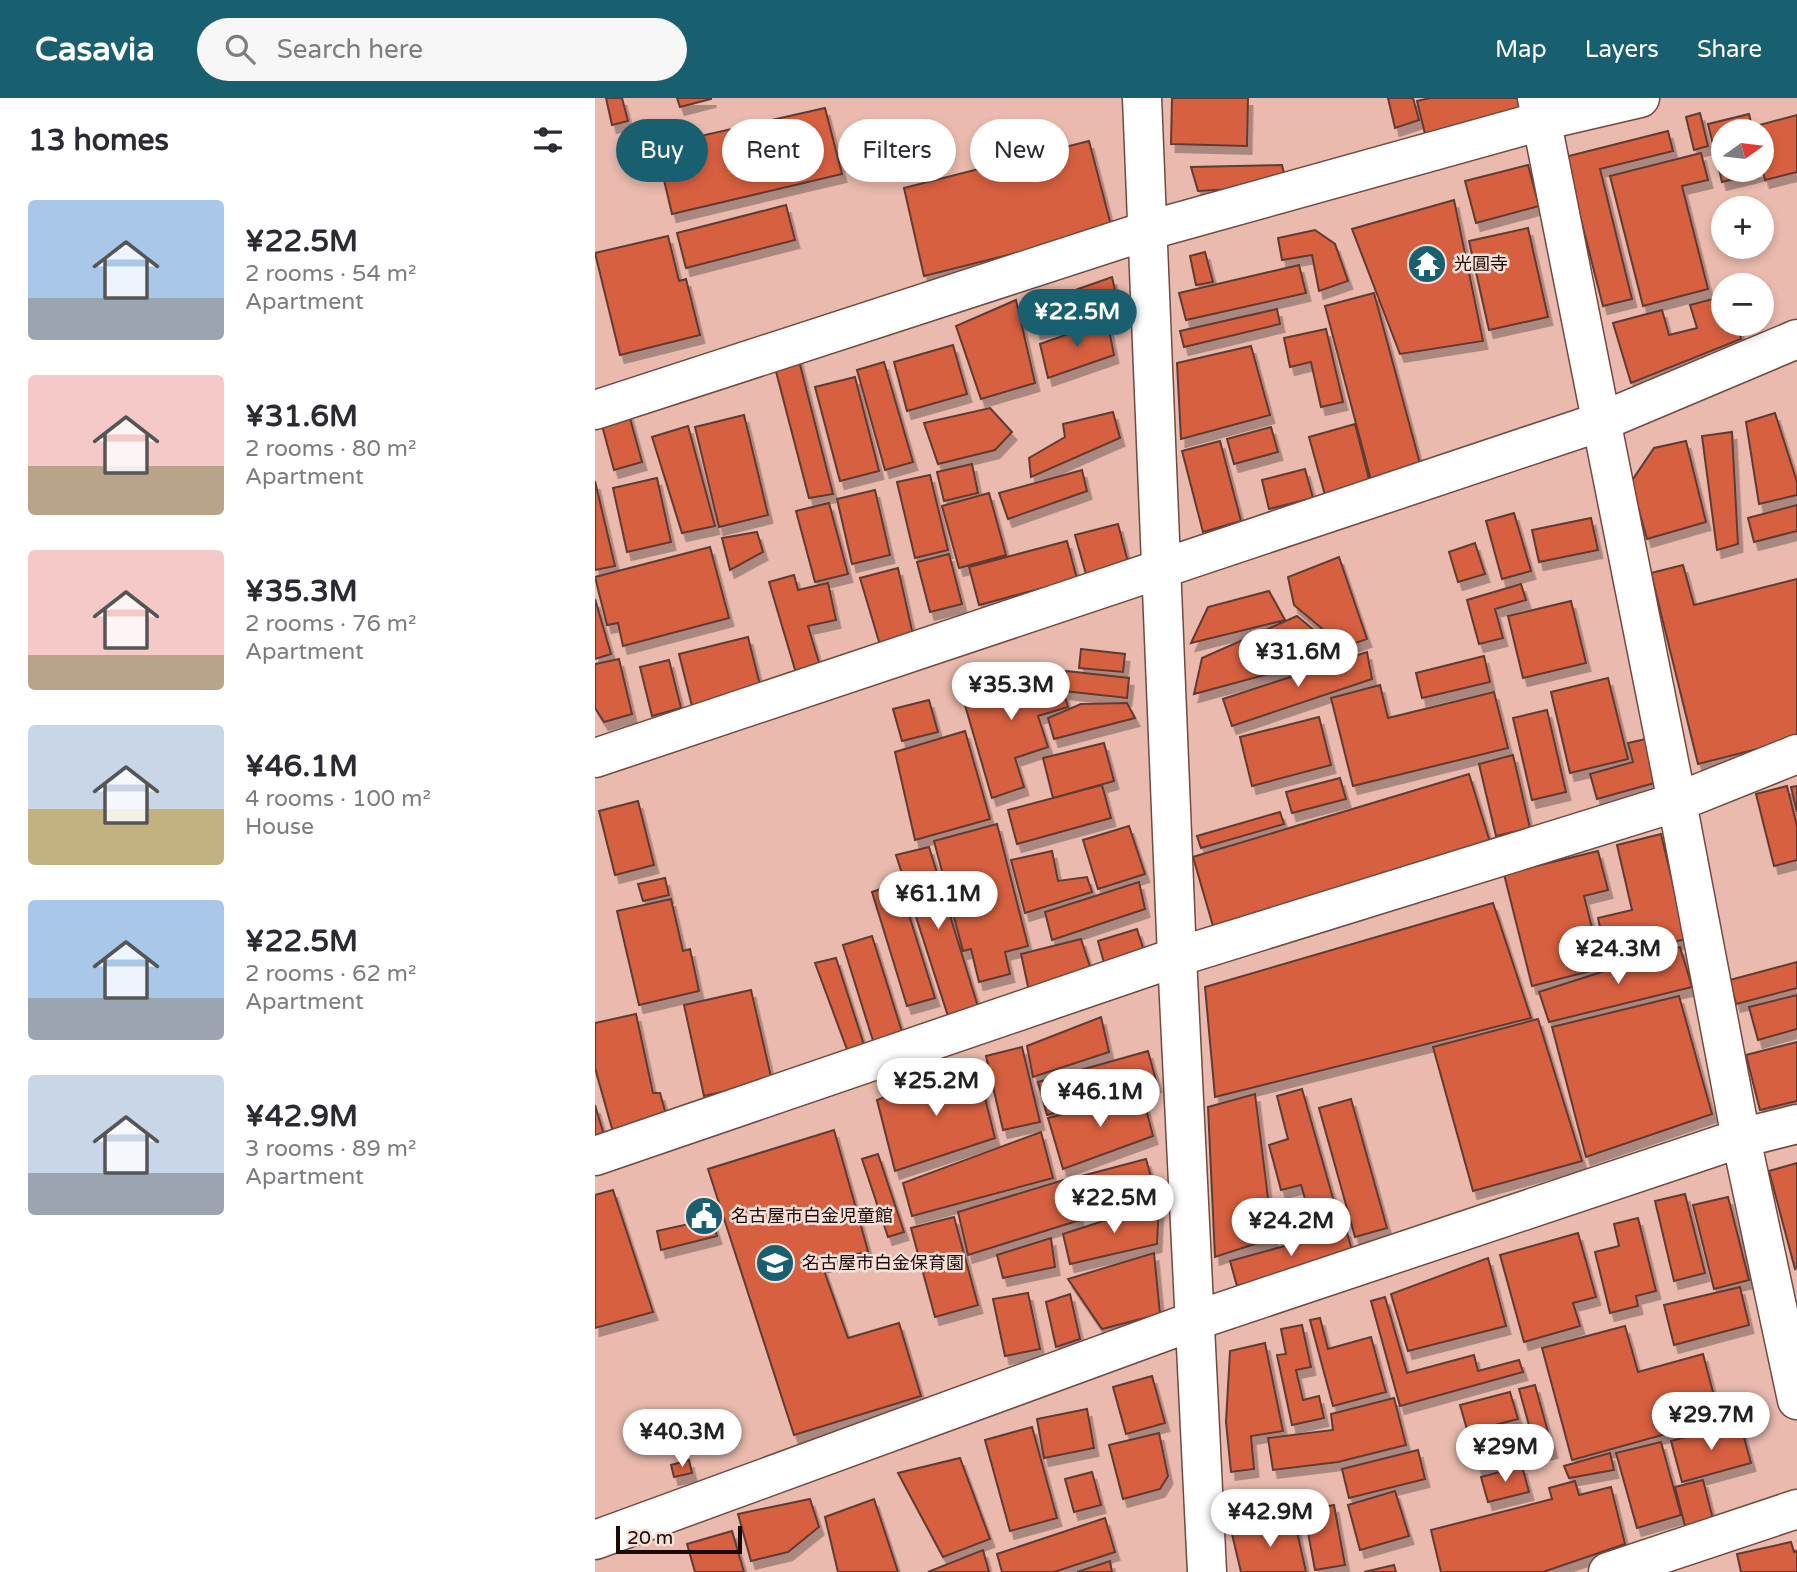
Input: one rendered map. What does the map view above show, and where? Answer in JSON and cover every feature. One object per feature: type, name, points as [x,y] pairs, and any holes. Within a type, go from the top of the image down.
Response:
[{"type":"street","points":[[1142,98],[1177,957],[1207,1572]]},
{"type":"street","points":[[595,410],[1146,231],[1539,110],[1640,98]]},
{"type":"street","points":[[1539,110],[1741,1138],[1797,1400]]},
{"type":"street","points":[[595,758],[1600,422],[1797,340]]},
{"type":"street","points":[[595,1156],[1177,957],[1677,802],[1797,754]]},
{"type":"street","points":[[595,1540],[1194,1321],[1741,1138],[1797,1124]]},
{"type":"street","points":[[1608,1572],[1797,1509]]},
{"type":"building","points":[[606,98],[622,98],[627,119],[616,119],[616,124],[612,125]]},
{"type":"building","points":[[677,98],[711,98],[711,99],[680,107]]},
{"type":"building","points":[[1172,98],[1248,98],[1247,146],[1171,144]]},
{"type":"building","points":[[1388,98],[1413,98],[1419,120],[1395,128]]},
{"type":"building","points":[[1430,98],[1519,98],[1524,116],[1427,142],[1417,101]]},
{"type":"building","points":[[825,108],[838,158],[838,175],[824,178],[824,119],[776,119]]},
{"type":"building","points":[[1700,113],[1708,146],[1694,150],[1686,117]]},
{"type":"building","points":[[1749,114],[1750,119],[1728,119]]},
{"type":"building","points":[[1797,115],[1797,172],[1775,178],[1775,121]]},
{"type":"building","points":[[722,131],[722,182],[808,182],[672,214],[664,182],[708,182],[708,134]]},
{"type":"building","points":[[1668,131],[1673,151],[1600,169],[1632,299],[1603,306],[1565,157]]},
{"type":"building","points":[[1089,141],[1112,229],[924,276],[904,188],[928,182],[956,182],[956,175],[970,171],[970,182],[1069,182],[1069,146]]},
{"type":"building","points":[[1701,153],[1708,180],[1682,186],[1708,289],[1643,306],[1610,176]]},
{"type":"building","points":[[1282,165],[1287,186],[1198,191],[1191,167]]},
{"type":"building","points":[[1528,165],[1539,206],[1476,223],[1465,181]]},
{"type":"building","points":[[1454,200],[1483,341],[1400,354],[1352,229]]},
{"type":"building","points":[[786,205],[795,240],[686,268],[677,233]]},
{"type":"building","points":[[1528,228],[1548,317],[1489,330],[1469,241]]},
{"type":"building","points":[[1315,230],[1335,244],[1348,281],[1319,291],[1312,255],[1282,260],[1278,238]]},
{"type":"building","points":[[668,236],[679,281],[686,279],[700,335],[620,355],[595,253]]},
{"type":"building","points":[[1205,252],[1213,282],[1196,285],[1190,256]]},
{"type":"building","points":[[1299,265],[1306,293],[1186,320],[1179,293]]},
{"type":"building","points":[[1112,277],[1120,312],[1036,331],[1030,306]]},
{"type":"building","points":[[1374,293],[1422,471],[1372,484],[1325,306]]},
{"type":"building","points":[[1711,299],[1711,336],[1740,336],[1741,339],[1631,383],[1613,323],[1662,310],[1669,335],[1697,328],[1690,305]]},
{"type":"building","points":[[1016,300],[1035,383],[981,399],[956,326]]},
{"type":"building","points":[[1277,309],[1280,324],[1184,347],[1180,331]]},
{"type":"building","points":[[1107,320],[1114,355],[1048,378],[1040,344]]},
{"type":"building","points":[[1326,329],[1343,402],[1321,407],[1311,362],[1290,367],[1284,338]]},
{"type":"building","points":[[953,345],[967,394],[907,411],[894,362]]},
{"type":"building","points":[[1251,346],[1270,415],[1181,439],[1177,363]]},
{"type":"building","points":[[797,353],[833,494],[809,498],[773,360]]},
{"type":"building","points":[[884,362],[913,462],[885,470],[857,370]]},
{"type":"building","points":[[855,377],[879,471],[840,481],[815,387]]},
{"type":"building","points":[[990,408],[1012,432],[995,450],[938,464],[924,423]]},
{"type":"building","points":[[628,411],[642,462],[614,470],[600,418]]},
{"type":"building","points":[[1113,412],[1120,438],[1031,477],[1029,458],[1065,437],[1063,424]]},
{"type":"building","points":[[1775,413],[1797,482],[1797,495],[1759,504],[1746,422]]},
{"type":"building","points":[[744,415],[768,515],[719,527],[695,427]]},
{"type":"building","points":[[1355,424],[1370,483],[1325,495],[1309,437]]},
{"type":"building","points":[[688,426],[715,526],[682,533],[652,437]]},
{"type":"building","points":[[1271,427],[1278,452],[1234,464],[1227,439]]},
{"type":"building","points":[[1732,432],[1738,544],[1717,550],[1702,436]]},
{"type":"building","points":[[1220,441],[1241,521],[1203,532],[1182,451]]},
{"type":"building","points":[[1686,441],[1706,522],[1647,539],[1631,482],[1654,448]]},
{"type":"building","points":[[972,464],[978,493],[944,501],[937,472]]},
{"type":"building","points":[[1305,469],[1313,498],[1269,509],[1262,480]]},
{"type":"building","points":[[1082,470],[1087,491],[1008,519],[999,493]]},
{"type":"building","points":[[930,475],[948,550],[915,558],[897,482]]},
{"type":"building","points":[[657,478],[671,542],[627,552],[613,488]]},
{"type":"building","points":[[595,481],[615,566],[595,570]]},
{"type":"building","points":[[875,490],[890,555],[852,564],[837,499]]},
{"type":"building","points":[[989,493],[1006,555],[959,568],[942,506]]},
{"type":"building","points":[[829,503],[848,574],[815,582],[796,511]]},
{"type":"building","points":[[1797,505],[1797,531],[1754,542],[1748,518]]},
{"type":"building","points":[[1514,513],[1531,571],[1502,579],[1486,521]]},
{"type":"building","points":[[1591,518],[1598,550],[1539,562],[1532,530]]},
{"type":"building","points":[[1118,524],[1128,562],[1086,574],[1075,535]]},
{"type":"building","points":[[757,532],[763,552],[730,570],[722,538]]},
{"type":"building","points":[[1067,541],[1077,579],[979,605],[969,567]]},
{"type":"building","points":[[1475,543],[1485,574],[1458,582],[1449,552]]},
{"type":"building","points":[[710,547],[729,618],[623,646],[618,623],[607,625],[595,577]]},
{"type":"building","points":[[949,554],[962,604],[930,612],[917,562]]},
{"type":"building","points":[[1339,557],[1367,639],[1344,647],[1294,605],[1288,577]]},
{"type":"building","points":[[1683,565],[1694,605],[1797,579],[1797,739],[1698,764],[1651,573]]},
{"type":"building","points":[[898,568],[913,635],[880,645],[860,578]]},
{"type":"building","points":[[794,575],[798,590],[828,583],[836,620],[808,626],[820,666],[796,673],[769,582]]},
{"type":"building","points":[[1521,584],[1526,600],[1495,609],[1503,638],[1479,644],[1467,600]]},
{"type":"building","points":[[1269,591],[1285,620],[1191,643],[1208,607]]},
{"type":"building","points":[[595,599],[611,654],[595,659]]},
{"type":"building","points":[[1571,601],[1586,663],[1523,678],[1508,616]]},
{"type":"building","points":[[1297,616],[1332,645],[1331,657],[1194,694],[1202,658]]},
{"type":"building","points":[[748,637],[761,689],[692,706],[679,654]]},
{"type":"building","points":[[1081,649],[1125,654],[1123,672],[1079,668]]},
{"type":"building","points":[[1367,652],[1372,679],[1232,726],[1223,699]]},
{"type":"building","points":[[1484,656],[1490,682],[1422,698],[1416,673]]},
{"type":"building","points":[[619,659],[632,714],[604,722],[595,708],[595,664]]},
{"type":"building","points":[[669,660],[681,708],[652,716],[640,667]]},
{"type":"building","points":[[1056,667],[1068,707],[1038,716],[1048,747],[1015,758],[1024,787],[992,798],[960,688]]},
{"type":"building","points":[[1066,671],[1129,678],[1127,698],[1064,691]]},
{"type":"building","points":[[1608,678],[1628,759],[1570,773],[1551,692]]},
{"type":"building","points":[[1380,685],[1388,718],[1494,692],[1508,748],[1353,786],[1331,698]]},
{"type":"building","points":[[929,700],[938,732],[902,741],[893,709]]},
{"type":"building","points":[[1127,703],[1135,718],[1054,739],[1048,718],[1081,704]]},
{"type":"building","points":[[1547,710],[1566,792],[1532,800],[1513,718]]},
{"type":"building","points":[[1319,717],[1331,765],[1252,786],[1240,737]]},
{"type":"building","points":[[965,731],[990,819],[915,840],[895,752]]},
{"type":"building","points":[[1646,739],[1658,782],[1597,799],[1590,774],[1633,762],[1628,743]]},
{"type":"building","points":[[1104,743],[1114,781],[1053,798],[1043,758]]},
{"type":"building","points":[[1513,755],[1530,828],[1496,836],[1479,764]]},
{"type":"building","points":[[1469,774],[1490,842],[1213,926],[1193,857]]},
{"type":"building","points":[[1340,778],[1346,799],[1292,813],[1286,792]]},
{"type":"building","points":[[1102,785],[1111,818],[1017,844],[1008,810]]},
{"type":"building","points":[[1787,786],[1797,826],[1797,860],[1774,866],[1756,794]]},
{"type":"building","points":[[1797,786],[1797,812],[1791,787]]},
{"type":"building","points":[[638,801],[654,865],[615,875],[599,811]]},
{"type":"building","points":[[1280,812],[1284,824],[1201,848],[1197,836]]},
{"type":"building","points":[[997,824],[1028,946],[1005,952],[1010,974],[979,982],[971,949],[963,951],[934,841]]},
{"type":"building","points":[[1129,826],[1145,874],[1098,889],[1083,840]]},
{"type":"building","points":[[1661,834],[1686,939],[1607,958],[1598,918],[1632,910],[1617,845]]},
{"type":"building","points":[[929,847],[979,1010],[948,1016],[896,855]]},
{"type":"building","points":[[1052,851],[1058,881],[1087,877],[1092,892],[1025,913],[1011,860]]},
{"type":"building","points":[[1598,851],[1608,890],[1584,896],[1602,968],[1532,986],[1504,874]]},
{"type":"building","points":[[665,878],[669,895],[643,901],[638,884]]},
{"type":"building","points":[[1139,882],[1145,909],[1052,940],[1045,912]]},
{"type":"building","points":[[899,883],[935,998],[907,1006],[872,892]]},
{"type":"building","points":[[671,899],[683,951],[690,949],[699,991],[639,1005],[617,911]]},
{"type":"building","points":[[1493,903],[1531,1018],[1215,1097],[1205,987]]},
{"type":"building","points":[[1137,929],[1144,951],[1104,963],[1098,941]]},
{"type":"building","points":[[872,936],[904,1038],[875,1047],[843,945]]},
{"type":"building","points":[[1081,939],[1093,976],[1029,991],[1021,954]]},
{"type":"building","points":[[1680,947],[1692,987],[1549,1022],[1539,992]]},
{"type":"building","points":[[836,958],[865,1048],[848,1052],[815,963]]},
{"type":"building","points":[[1797,962],[1797,988],[1736,1004],[1730,980]]},
{"type":"building","points":[[751,990],[772,1081],[704,1096],[684,1005]]},
{"type":"building","points":[[1797,995],[1797,1029],[1758,1040],[1749,1007]]},
{"type":"building","points":[[1679,996],[1712,1114],[1586,1157],[1552,1027]]},
{"type":"building","points":[[636,1014],[653,1093],[660,1093],[667,1118],[613,1132],[595,1068],[595,1023]]},
{"type":"building","points":[[1101,1017],[1109,1052],[1033,1077],[1027,1046]]},
{"type":"building","points":[[1538,1019],[1582,1161],[1473,1191],[1433,1047]]},
{"type":"building","points":[[1797,1042],[1797,1101],[1760,1110],[1746,1055]]},
{"type":"building","points":[[1022,1047],[1040,1122],[1003,1130],[986,1056]]},
{"type":"building","points":[[1148,1051],[1157,1084],[1047,1115],[1038,1082]]},
{"type":"building","points":[[976,1062],[995,1138],[895,1171],[877,1100]]},
{"type":"building","points":[[1302,1089],[1340,1223],[1314,1230],[1301,1185],[1281,1190],[1269,1145],[1288,1139],[1277,1096]]},
{"type":"building","points":[[1142,1093],[1153,1136],[1063,1169],[1048,1118]]},
{"type":"building","points":[[1255,1094],[1273,1238],[1215,1257],[1208,1107]]},
{"type":"building","points":[[1351,1099],[1387,1228],[1355,1237],[1319,1108]]},
{"type":"building","points":[[595,1105],[604,1135],[595,1138]]},
{"type":"building","points":[[834,1130],[868,1251],[822,1265],[848,1338],[899,1323],[921,1396],[794,1435],[708,1169]]},
{"type":"building","points":[[1041,1132],[1053,1178],[912,1216],[903,1183]]},
{"type":"building","points":[[878,1154],[904,1232],[888,1237],[862,1159]]},
{"type":"building","points":[[1146,1159],[1154,1188],[1102,1214],[1085,1200],[1078,1177]]},
{"type":"building","points":[[1797,1163],[1797,1268],[1795,1269],[1769,1171]]},
{"type":"building","points":[[1067,1179],[1080,1220],[968,1255],[958,1212]]},
{"type":"building","points":[[613,1190],[653,1312],[595,1328],[595,1195]]},
{"type":"building","points":[[1685,1194],[1705,1273],[1674,1281],[1655,1201]]},
{"type":"building","points":[[1728,1197],[1749,1280],[1714,1289],[1693,1205]]},
{"type":"building","points":[[1159,1203],[1157,1244],[1070,1264],[1063,1234]]},
{"type":"building","points":[[954,1217],[978,1305],[935,1317],[911,1228]]},
{"type":"building","points":[[1638,1218],[1656,1291],[1636,1296],[1638,1306],[1610,1313],[1595,1252],[1619,1246],[1614,1224]]},
{"type":"building","points":[[712,1219],[717,1236],[661,1250],[657,1231]]},
{"type":"building","points":[[1346,1229],[1353,1254],[1237,1286],[1230,1261]]},
{"type":"building","points":[[1578,1233],[1596,1297],[1573,1303],[1580,1326],[1524,1342],[1500,1255]]},
{"type":"building","points":[[1051,1238],[1055,1267],[1003,1278],[997,1255]]},
{"type":"building","points":[[1154,1253],[1160,1314],[1102,1329],[1068,1279]]},
{"type":"building","points":[[1488,1258],[1506,1326],[1408,1351],[1391,1294]]},
{"type":"building","points":[[1740,1287],[1749,1325],[1674,1345],[1664,1305]]},
{"type":"building","points":[[1028,1293],[1040,1349],[1005,1356],[993,1299]]},
{"type":"building","points":[[1070,1294],[1080,1339],[1056,1347],[1046,1302]]},
{"type":"building","points":[[1385,1297],[1407,1373],[1474,1355],[1478,1371],[1519,1360],[1523,1372],[1400,1406],[1371,1301]]},
{"type":"building","points":[[1320,1318],[1328,1349],[1371,1337],[1386,1392],[1333,1406],[1310,1320]]},
{"type":"building","points":[[1302,1325],[1311,1367],[1296,1370],[1303,1400],[1319,1396],[1324,1418],[1292,1425],[1277,1355],[1286,1354],[1281,1329]]},
{"type":"building","points":[[1625,1326],[1638,1372],[1703,1354],[1720,1419],[1572,1460],[1542,1348]]},
{"type":"building","points":[[1265,1343],[1283,1431],[1251,1436],[1254,1469],[1231,1472],[1226,1422],[1230,1351]]},
{"type":"building","points":[[1152,1376],[1165,1423],[1126,1434],[1113,1387]]},
{"type":"building","points":[[1535,1385],[1553,1450],[1537,1454],[1519,1389]]},
{"type":"building","points":[[1510,1392],[1518,1419],[1495,1425],[1505,1460],[1478,1468],[1460,1405]]},
{"type":"building","points":[[1394,1398],[1406,1445],[1338,1462],[1273,1470],[1268,1438],[1333,1430],[1331,1414]]},
{"type":"building","points":[[1087,1409],[1094,1448],[1044,1458],[1037,1419]]},
{"type":"building","points":[[1740,1423],[1751,1463],[1682,1482],[1671,1441]]},
{"type":"building","points":[[1032,1427],[1057,1518],[1010,1531],[985,1440]]},
{"type":"building","points":[[1159,1433],[1168,1476],[1160,1489],[1123,1499],[1109,1445]]},
{"type":"building","points":[[1661,1442],[1681,1515],[1637,1528],[1616,1453]]},
{"type":"building","points":[[1418,1450],[1425,1479],[1349,1498],[1342,1469]]},
{"type":"building","points":[[1610,1453],[1614,1470],[1569,1478],[1564,1466]]},
{"type":"building","points":[[960,1458],[990,1539],[943,1557],[898,1473]]},
{"type":"building","points":[[689,1460],[692,1473],[674,1477],[671,1465]]},
{"type":"building","points":[[1522,1466],[1529,1492],[1488,1502],[1481,1477]]},
{"type":"building","points":[[1092,1472],[1101,1505],[1074,1512],[1065,1479]]},
{"type":"building","points":[[1703,1480],[1714,1523],[1686,1530],[1675,1487]]},
{"type":"building","points":[[1575,1481],[1579,1495],[1611,1487],[1625,1544],[1543,1572],[1441,1572],[1431,1530],[1552,1499],[1549,1488]]},
{"type":"building","points":[[1395,1491],[1409,1536],[1360,1550],[1348,1505]]},
{"type":"building","points":[[810,1499],[819,1527],[788,1552],[751,1561],[738,1514]]},
{"type":"building","points":[[874,1499],[898,1572],[838,1572],[825,1517]]},
{"type":"building","points":[[1334,1505],[1345,1565],[1315,1570],[1304,1511]]},
{"type":"building","points":[[1105,1518],[1115,1552],[1054,1572],[1002,1572],[997,1554]]},
{"type":"building","points":[[1294,1518],[1306,1572],[1241,1572],[1232,1534]]},
{"type":"building","points":[[732,1531],[744,1572],[695,1572],[687,1544]]},
{"type":"building","points":[[1791,1542],[1794,1552],[1797,1551],[1797,1572],[1741,1572],[1737,1554]]},
{"type":"building","points":[[983,1550],[989,1572],[928,1572]]},
{"type":"building","points":[[1110,1561],[1112,1572],[1077,1572]]},
{"type":"building","points":[[1394,1565],[1396,1572],[1364,1572]]},
{"type":"place","name":"光圓寺","points":[[1427,264]]},
{"type":"place","name":"名古屋市白金児童館","points":[[704,1216]]},
{"type":"place","name":"名古屋市白金保育園","points":[[775,1263]]}]
